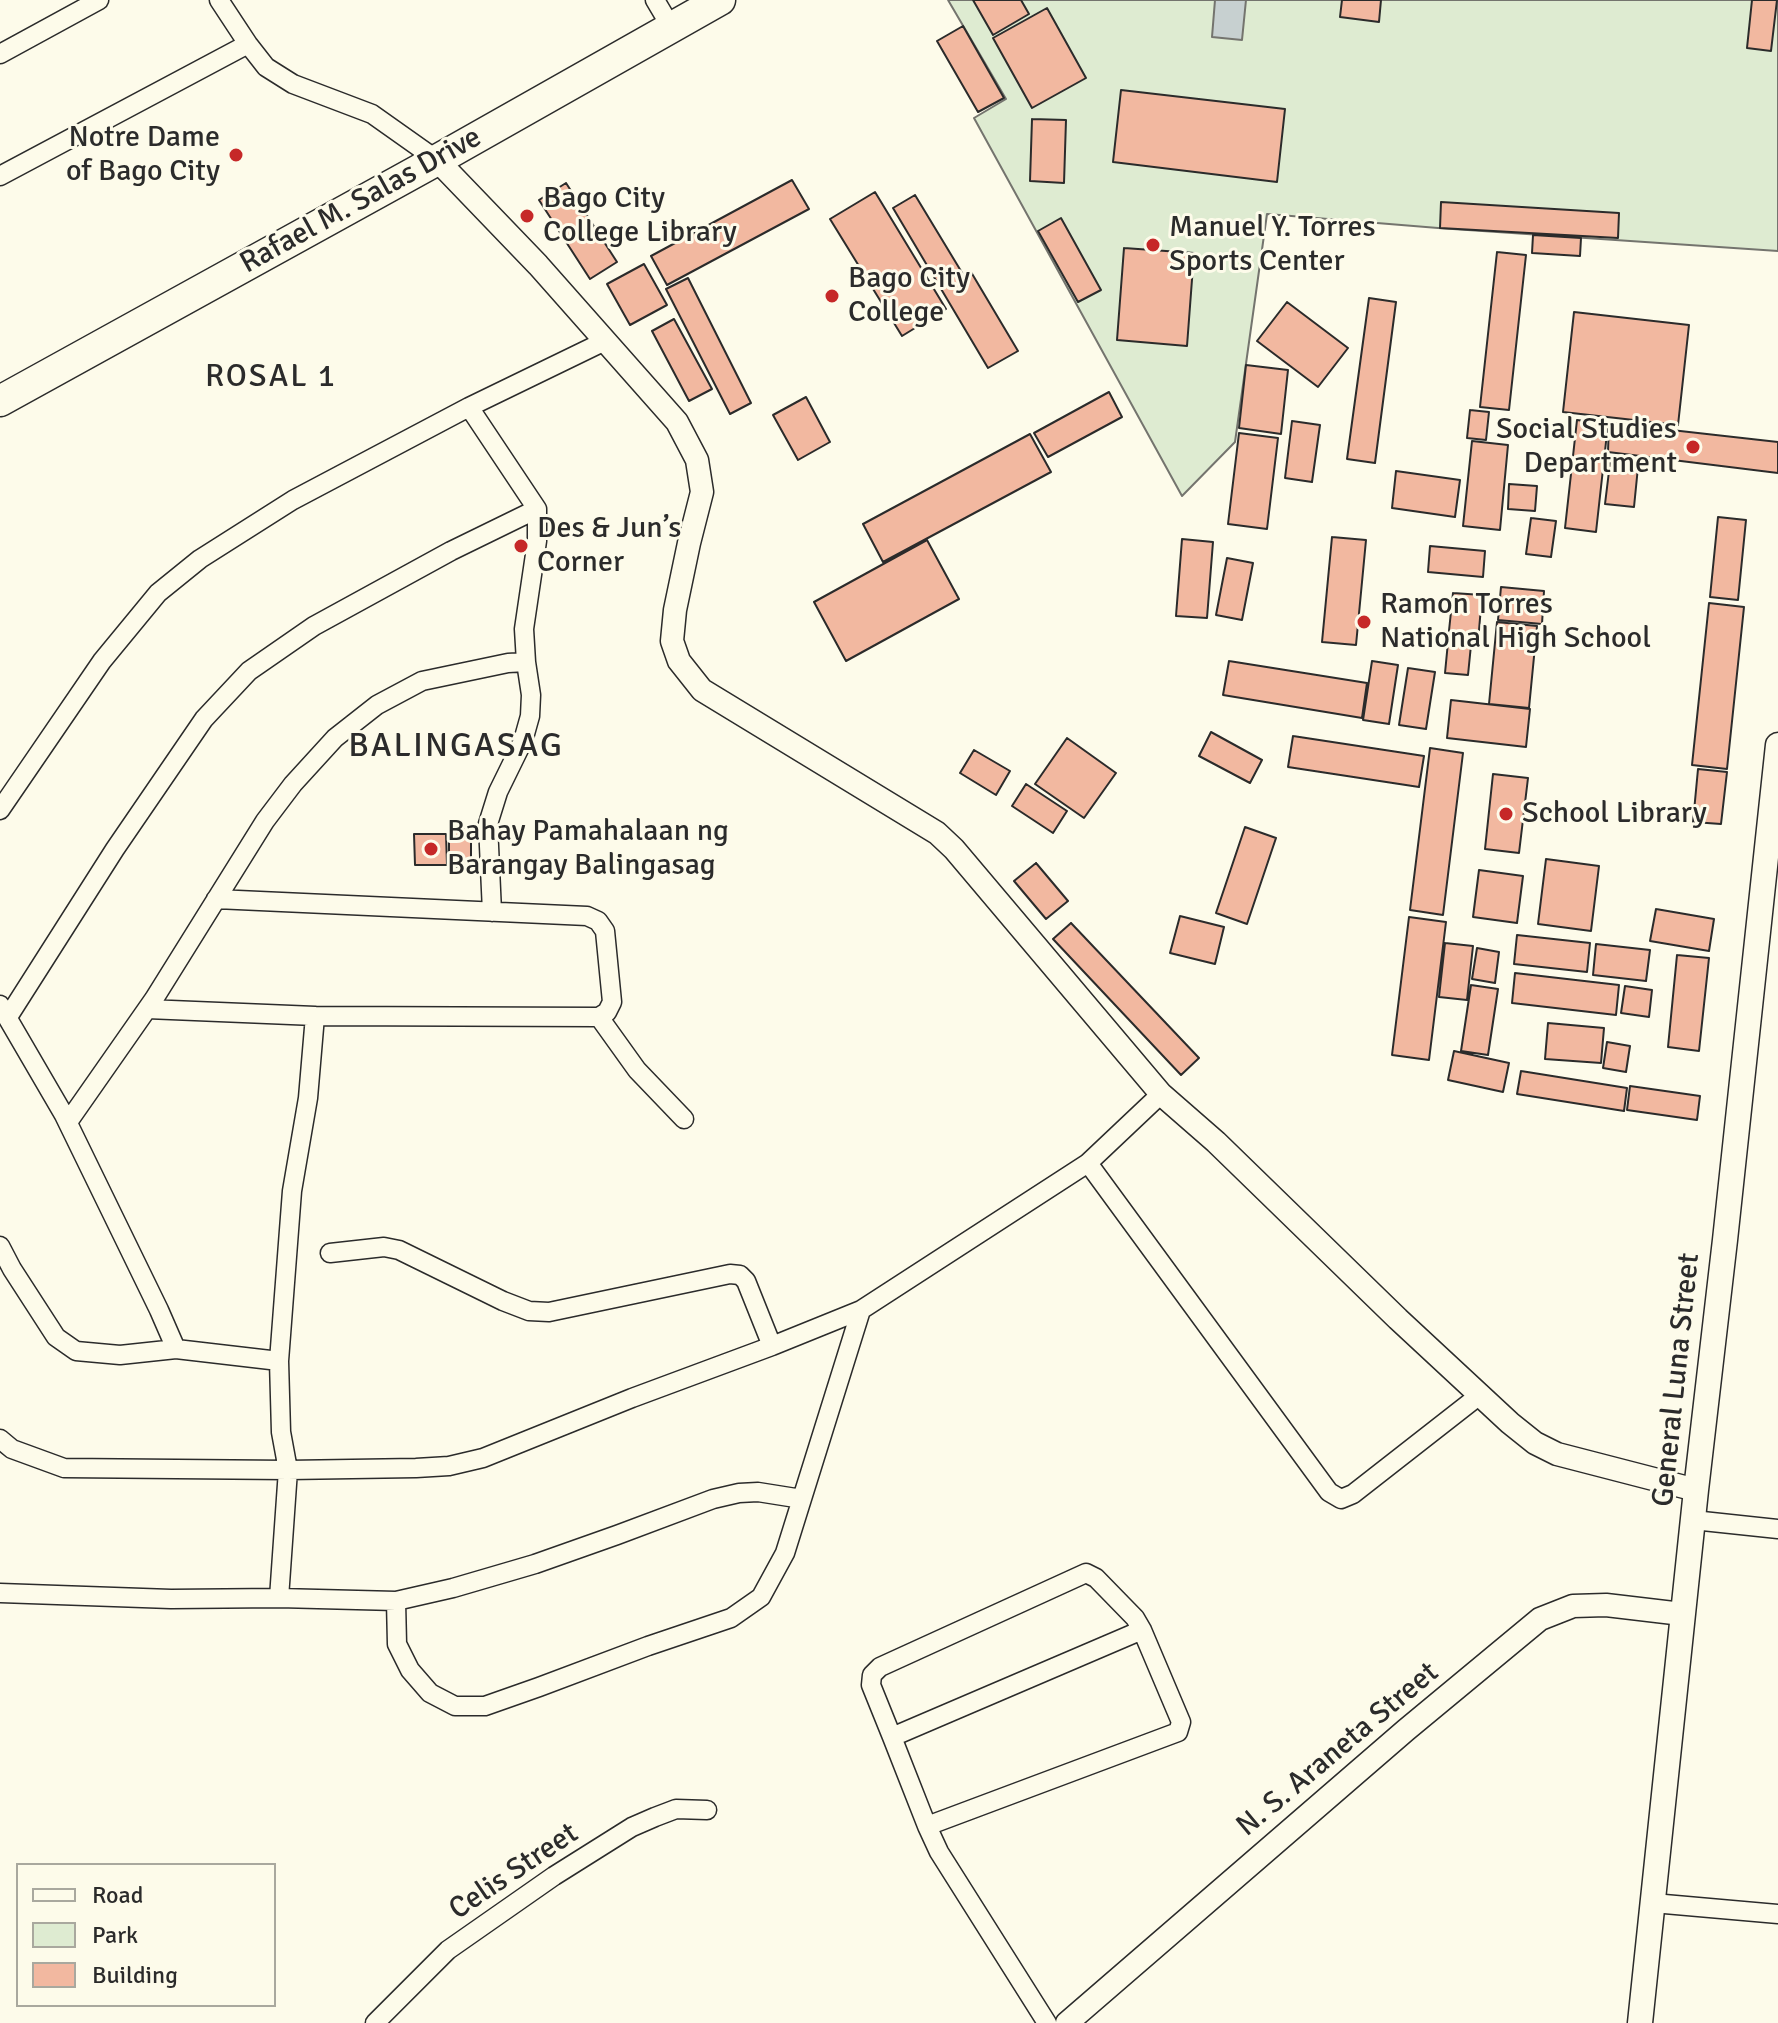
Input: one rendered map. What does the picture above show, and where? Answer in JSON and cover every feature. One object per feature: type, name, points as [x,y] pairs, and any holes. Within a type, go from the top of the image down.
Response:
[{"type":"highway","name":"Rafael M. Salas Drive","points":[[0,401],[720,0]]},
{"type":"main road","name":"General Luna Street","points":[[1640,2023],[1778,745]]},
{"type":"street","points":[[0,54],[99,0]]},
{"type":"street","points":[[219,0],[266,67],[293,84],[372,114],[437,160],[538,265],[677,422],[697,460],[702,492],[675,610],[672,641],[679,661],[702,690],[937,833],[1161,1094],[1216,1142],[1398,1319],[1535,1443],[1557,1454],[1696,1490]]},
{"type":"street","points":[[655,0],[671,27]]},
{"type":"street","points":[[0,176],[248,44]]},
{"type":"street","points":[[0,810],[102,661],[158,593],[200,559],[293,500],[469,407],[605,341]]},
{"type":"street","points":[[469,407],[537,509],[537,541],[524,629],[531,695],[530,716],[523,741],[498,792],[488,824],[492,912]]},
{"type":"street","points":[[176,1349],[68,1122],[4,1011],[204,719],[249,671],[314,626],[451,551],[537,509]]},
{"type":"street","points":[[68,1122],[147,1009],[265,821],[293,784],[335,738],[377,705],[422,681],[526,662]]},
{"type":"street","points":[[147,1009],[315,1016],[599,1017],[607,1012],[612,1002],[605,931],[598,921],[587,916],[216,899]]},
{"type":"street","points":[[279,1598],[288,1470],[281,1432],[279,1361],[292,1191],[308,1098],[315,1016]]},
{"type":"street","points":[[599,1017],[637,1070],[684,1119]]},
{"type":"street","points":[[0,1439],[12,1449],[64,1468],[288,1470],[438,1467],[483,1458],[861,1310],[1088,1163],[1161,1094]]},
{"type":"street","points":[[1088,1163],[1329,1492],[1341,1499],[1353,1494],[1481,1394]]},
{"type":"street","points":[[0,1246],[56,1337],[76,1351],[120,1355],[176,1349],[279,1361]]},
{"type":"street","points":[[330,1253],[384,1247],[399,1250],[529,1311],[549,1312],[730,1274],[740,1275],[746,1281],[772,1346]]},
{"type":"street","points":[[396,1601],[397,1644],[410,1670],[430,1693],[455,1706],[485,1706],[731,1618],[761,1597],[785,1553],[861,1310]]},
{"type":"street","points":[[0,1593],[171,1599],[396,1601],[535,1564],[713,1499],[758,1492],[802,1499]]},
{"type":"street","points":[[1693,1520],[1778,1529]]},
{"type":"street","points":[[927,1826],[1178,1732],[1181,1722],[1142,1630],[1135,1618],[1096,1578],[1086,1573],[1078,1576],[880,1667],[872,1675],[871,1685],[927,1826],[947,1867],[1047,2023]]},
{"type":"street","name":"N. S. Araneta Street","points":[[1067,2023],[1406,1730],[1540,1619],[1573,1606],[1606,1605],[1682,1614]]},
{"type":"street","points":[[892,1737],[1142,1630]]},
{"type":"street","name":"Celis Street","points":[[375,2023],[448,1950],[554,1876],[632,1827],[655,1817],[676,1809],[707,1810]]},
{"type":"street","points":[[1653,1903],[1778,1914]]},
{"type":"green space","name":"Manuel Y. Torres Sports Center","points":[[948,0],[1778,0],[1778,251],[1267,214],[1235,442],[1182,496],[974,118],[1006,99]]},
{"type":"shaded area","points":[[1215,0],[1246,0],[1242,40],[1212,37]]},
{"type":"building","points":[[973,0],[1021,0],[1029,14],[993,35]]},
{"type":"building","points":[[1342,0],[1381,0],[1379,22],[1340,17]]},
{"type":"building","points":[[1752,0],[1777,0],[1771,51],[1747,48]]},
{"type":"building","points":[[1047,8],[1086,78],[1032,108],[993,38]]},
{"type":"building","points":[[963,26],[1004,98],[978,112],[937,41]]},
{"type":"building","points":[[1121,90],[1285,109],[1277,182],[1113,162]]},
{"type":"building","points":[[1032,119],[1066,120],[1064,183],[1030,181]]},
{"type":"building","points":[[792,180],[809,209],[667,285],[651,256]]},
{"type":"building","points":[[566,183],[617,262],[590,279],[539,200]]},
{"type":"building","points":[[875,192],[946,309],[902,336],[830,219]]},
{"type":"building","points":[[915,195],[964,276],[971,272],[1018,351],[988,368],[893,208]]},
{"type":"building","points":[[1441,202],[1619,213],[1618,238],[1440,228]]},
{"type":"building","points":[[1061,218],[1101,290],[1078,302],[1038,231]]},
{"type":"building","points":[[1533,235],[1581,238],[1580,256],[1532,253]]},
{"type":"building","points":[[1124,248],[1194,253],[1187,346],[1117,340]]},
{"type":"building","points":[[1497,252],[1526,255],[1509,410],[1480,407]]},
{"type":"building","points":[[644,264],[667,305],[630,325],[607,284]]},
{"type":"building","points":[[688,278],[751,403],[730,414],[666,289]]},
{"type":"building","points":[[1369,298],[1396,302],[1375,463],[1347,459]]},
{"type":"building","points":[[1287,302],[1348,348],[1318,387],[1257,341]]},
{"type":"building","points":[[1574,312],[1689,325],[1678,425],[1563,412]]},
{"type":"building","points":[[674,319],[712,389],[689,401],[652,331]]},
{"type":"building","points":[[1246,365],[1288,370],[1281,434],[1239,428]]},
{"type":"building","points":[[1109,392],[1122,417],[1048,457],[1034,433]]},
{"type":"building","points":[[806,397],[830,442],[798,460],[773,415]]},
{"type":"building","points":[[1470,410],[1489,412],[1486,440],[1467,438]]},
{"type":"building","points":[[1577,420],[1608,424],[1596,532],[1565,528]]},
{"type":"building","points":[[1292,421],[1320,425],[1312,482],[1285,478]]},
{"type":"building","name":"Social Studies Department","points":[[1609,423],[1778,442],[1778,473],[1608,452]]},
{"type":"building","points":[[1239,433],[1278,438],[1267,529],[1228,524]]},
{"type":"building","points":[[1030,434],[1051,472],[883,562],[863,524]]},
{"type":"building","points":[[1472,441],[1508,445],[1500,530],[1463,526]]},
{"type":"building","points":[[1610,463],[1638,467],[1634,507],[1605,504]]},
{"type":"building","points":[[1396,471],[1460,480],[1455,517],[1392,508]]},
{"type":"building","points":[[1509,484],[1537,486],[1535,511],[1508,509]]},
{"type":"building","points":[[1718,517],[1746,520],[1738,600],[1710,597]]},
{"type":"building","points":[[1531,518],[1556,521],[1551,557],[1526,554]]},
{"type":"building","points":[[1332,537],[1366,540],[1356,645],[1322,642]]},
{"type":"building","points":[[1182,539],[1213,542],[1207,618],[1176,616]]},
{"type":"building","points":[[927,540],[959,599],[846,661],[814,602]]},
{"type":"building","points":[[1430,546],[1485,551],[1483,577],[1428,572]]},
{"type":"building","points":[[1227,558],[1253,563],[1242,620],[1216,615]]},
{"type":"building","points":[[1501,587],[1544,591],[1542,624],[1498,620]]},
{"type":"building","points":[[1453,593],[1482,595],[1478,642],[1448,640]]},
{"type":"building","points":[[1709,603],[1744,607],[1727,769],[1692,765]]},
{"type":"building","points":[[1497,622],[1537,626],[1529,708],[1489,704]]},
{"type":"building","points":[[1448,642],[1471,645],[1468,675],[1445,673]]},
{"type":"building","points":[[1229,661],[1367,683],[1362,718],[1223,695]]},
{"type":"building","points":[[1372,661],[1398,665],[1389,724],[1363,720]]},
{"type":"building","points":[[1408,668],[1435,672],[1426,729],[1399,725]]},
{"type":"building","points":[[1451,700],[1530,709],[1526,747],[1447,738]]},
{"type":"building","points":[[1211,732],[1262,760],[1250,783],[1199,756]]},
{"type":"building","points":[[1293,736],[1424,756],[1419,787],[1288,767]]},
{"type":"building","points":[[1067,738],[1116,773],[1084,818],[1035,784]]},
{"type":"building","points":[[1430,748],[1463,753],[1443,915],[1410,910]]},
{"type":"building","points":[[974,750],[1010,771],[996,795],[960,773]]},
{"type":"building","points":[[1698,769],[1727,772],[1721,824],[1693,822]]},
{"type":"building","name":"School Library","points":[[1493,774],[1528,778],[1519,853],[1485,849]]},
{"type":"building","points":[[1026,784],[1067,811],[1053,833],[1012,806]]},
{"type":"building","points":[[1245,827],[1276,838],[1247,924],[1216,913]]},
{"type":"building","points":[[449,828],[471,828],[471,867],[449,867]]},
{"type":"building","name":"Bahay Pamahalaan ng Barangay Balingasag","points":[[414,834],[446,834],[447,865],[415,865]]},
{"type":"building","points":[[1546,859],[1599,866],[1591,931],[1538,924]]},
{"type":"building","points":[[1036,863],[1068,901],[1046,919],[1014,881]]},
{"type":"building","points":[[1479,870],[1523,876],[1517,923],[1473,917]]},
{"type":"building","points":[[1656,909],[1714,919],[1709,951],[1650,941]]},
{"type":"building","points":[[1180,916],[1224,927],[1215,964],[1170,953]]},
{"type":"building","points":[[1409,917],[1446,922],[1429,1060],[1392,1055]]},
{"type":"building","points":[[1071,923],[1199,1058],[1181,1075],[1053,939]]},
{"type":"building","points":[[1517,935],[1590,943],[1587,972],[1514,964]]},
{"type":"building","points":[[1445,943],[1473,946],[1467,1000],[1439,997]]},
{"type":"building","points":[[1596,944],[1650,950],[1646,981],[1593,975]]},
{"type":"building","points":[[1477,948],[1499,952],[1495,983],[1472,979]]},
{"type":"building","points":[[1677,955],[1709,958],[1699,1051],[1668,1047]]},
{"type":"building","points":[[1515,973],[1619,985],[1616,1015],[1512,1003]]},
{"type":"building","points":[[1471,985],[1498,989],[1488,1055],[1461,1051]]},
{"type":"building","points":[[1625,986],[1652,990],[1649,1017],[1621,1013]]},
{"type":"building","points":[[1548,1023],[1604,1028],[1601,1063],[1545,1059]]},
{"type":"building","points":[[1607,1042],[1630,1046],[1626,1072],[1603,1068]]},
{"type":"building","points":[[1454,1051],[1509,1063],[1503,1092],[1448,1080]]},
{"type":"building","points":[[1521,1071],[1627,1088],[1624,1111],[1517,1094]]},
{"type":"building","points":[[1630,1086],[1700,1096],[1697,1120],[1627,1110]]},
{"type":"place","name":"Notre Dame of Bago City","points":[[236,155]]},
{"type":"place","name":"Bago City College Library","points":[[527,216]]},
{"type":"place","name":"Manuel Y. Torres Sports Center","points":[[1153,245]]},
{"type":"place","name":"Bago City College","points":[[832,296]]},
{"type":"place","name":"Social Studies Department","points":[[1693,447]]},
{"type":"place","name":"Des & Jun’s Corner","points":[[521,546]]},
{"type":"place","name":"Ramon Torres National High School","points":[[1364,622]]},
{"type":"place","name":"School Library","points":[[1506,814]]},
{"type":"place","name":"Bahay Pamahalaan ng Barangay Balingasag","points":[[431,849]]},
{"type":"district","name":"ROSAL 1","points":[[271,378]]},
{"type":"district","name":"BALINGASAG","points":[[456,747]]}]
